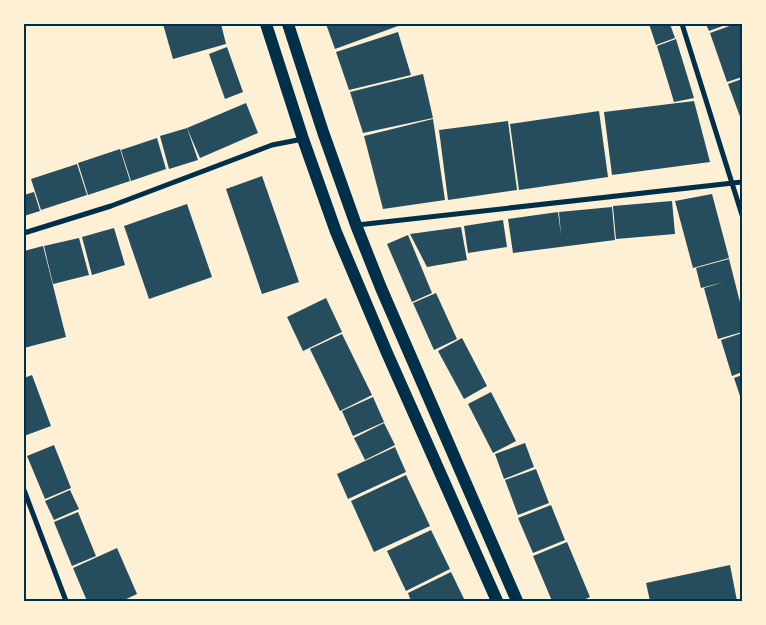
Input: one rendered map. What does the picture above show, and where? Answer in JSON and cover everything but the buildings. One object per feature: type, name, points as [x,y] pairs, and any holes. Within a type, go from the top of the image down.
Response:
[{"type":"main road","points":[[266,24],[303,139],[336,232],[497,601]]},
{"type":"main road","points":[[288,24],[323,132],[381,288],[517,601]]},
{"type":"street","points":[[682,24],[742,215]]},
{"type":"street","points":[[24,233],[111,206],[272,146],[303,139]]},
{"type":"street","points":[[356,225],[742,182]]},
{"type":"street","points":[[24,490],[66,601]]}]
